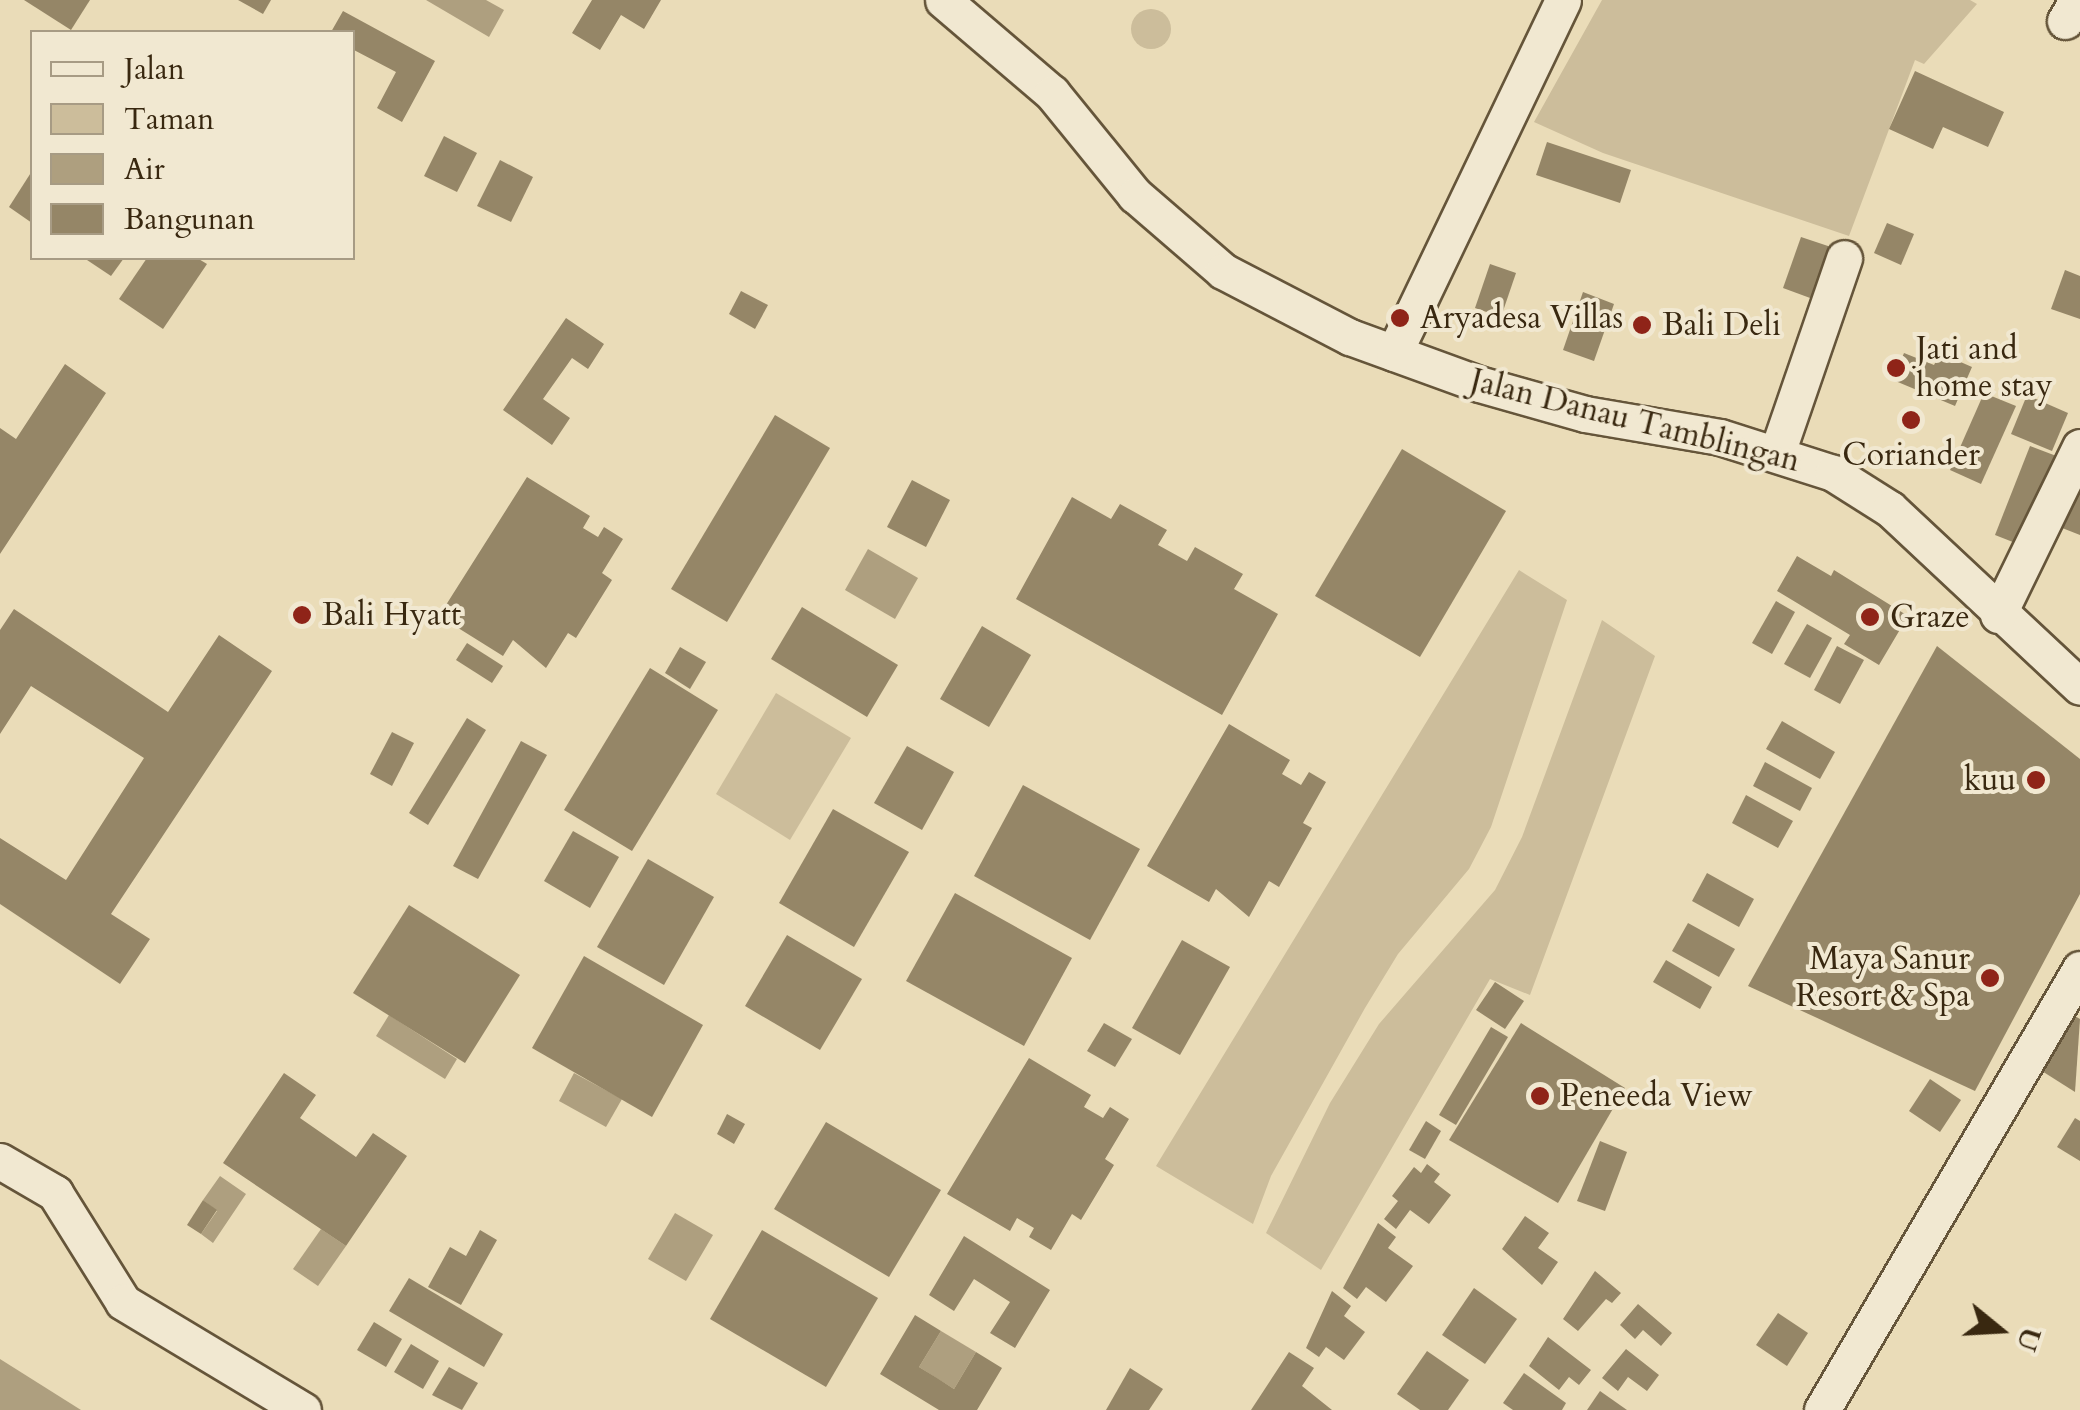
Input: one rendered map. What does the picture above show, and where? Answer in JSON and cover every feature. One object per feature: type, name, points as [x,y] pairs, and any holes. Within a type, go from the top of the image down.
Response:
[{"type":"street","name":"Jalan Danau Tamblingan","points":[[943,0],[1052,93],[1135,195],[1222,271],[1288,308],[1394,353],[1585,414],[1777,453],[1866,491],[2080,687]]},
{"type":"street","points":[[1394,353],[1563,0]]},
{"type":"street","points":[[1777,453],[1844,258]]},
{"type":"street","points":[[1998,615],[2080,447]]},
{"type":"street","points":[[1822,1410],[2080,970]]},
{"type":"street","points":[[0,1161],[55,1194],[123,1302],[303,1410]]},
{"type":"green space","points":[[1602,0],[1970,0],[1977,4],[1924,64],[1915,60],[1849,236],[1603,153],[1534,122]]},
{"type":"green space","points":[[1151,9],[1165,15],[1171,29],[1165,43],[1151,49],[1137,43],[1131,29],[1137,15]]},
{"type":"green space","points":[[1519,570],[1567,600],[1491,827],[1469,869],[1398,954],[1365,1008],[1271,1176],[1253,1224],[1156,1166]]},
{"type":"green space","points":[[1602,620],[1655,656],[1530,995],[1490,979],[1321,1270],[1266,1233],[1330,1103],[1379,1024],[1495,890],[1522,837]]},
{"type":"green space","points":[[776,693],[851,738],[790,840],[716,794]]},
{"type":"water","points":[[426,0],[486,0],[504,10],[489,37]]},
{"type":"water","points":[[868,549],[918,578],[895,619],[845,590]]},
{"type":"water","points":[[389,1015],[457,1059],[445,1079],[376,1036]]},
{"type":"water","points":[[574,1073],[622,1099],[606,1127],[559,1101]]},
{"type":"water","points":[[220,1176],[246,1194],[213,1243],[201,1234],[217,1211],[203,1200]]},
{"type":"water","points":[[675,1213],[713,1235],[686,1281],[648,1259]]},
{"type":"water","points":[[321,1229],[346,1246],[318,1286],[293,1269]]},
{"type":"water","points":[[941,1331],[976,1352],[954,1389],[919,1367]]},
{"type":"water","points":[[0,1359],[81,1410],[0,1410]]},
{"type":"building","points":[[24,0],[90,0],[71,30]]},
{"type":"building","points":[[238,0],[271,0],[263,14]]},
{"type":"building","points":[[592,0],[661,0],[644,29],[621,15],[600,50],[572,33]]},
{"type":"building","points":[[343,11],[435,61],[402,122],[377,108],[396,72],[355,51],[355,30],[332,30]]},
{"type":"building","points":[[1915,71],[2004,112],[1988,147],[1943,127],[1933,149],[1889,129]]},
{"type":"building","points":[[444,136],[477,153],[457,192],[424,176]]},
{"type":"building","points":[[1547,142],[1631,170],[1620,203],[1536,175]]},
{"type":"building","points":[[500,160],[533,177],[511,222],[477,206]]},
{"type":"building","points":[[30,174],[30,222],[9,207]]},
{"type":"building","points":[[1887,223],[1914,234],[1901,265],[1874,253]]},
{"type":"building","points":[[1801,237],[1840,250],[1821,302],[1783,288]]},
{"type":"building","points":[[87,260],[123,260],[111,276]]},
{"type":"building","points":[[146,260],[200,260],[207,264],[163,329],[119,299]]},
{"type":"building","points":[[1490,264],[1516,273],[1501,317],[1475,308]]},
{"type":"building","points":[[2065,270],[2080,276],[2080,319],[2051,309]]},
{"type":"building","points":[[741,291],[768,305],[755,329],[729,314]]},
{"type":"building","points":[[1583,292],[1614,304],[1594,361],[1563,350]]},
{"type":"building","points":[[566,318],[604,344],[588,369],[572,358],[543,399],[570,418],[552,445],[503,410]]},
{"type":"building","points":[[1904,353],[1934,365],[1940,353],[1972,367],[1955,406],[1893,380]]},
{"type":"building","points":[[65,364],[106,393],[0,554],[0,428],[16,439]]},
{"type":"building","points":[[1984,393],[2016,406],[1981,484],[1950,470]]},
{"type":"building","points":[[2027,395],[2068,413],[2052,451],[2011,434]]},
{"type":"building","points":[[775,415],[830,448],[727,622],[671,589]]},
{"type":"building","points":[[2030,446],[2059,457],[2023,546],[1995,535]]},
{"type":"building","points":[[1402,449],[1506,511],[1420,657],[1315,596]]},
{"type":"building","points":[[2080,476],[2080,535],[2052,524]]},
{"type":"building","points":[[527,477],[590,516],[583,528],[598,537],[604,527],[623,539],[602,573],[612,580],[576,638],[568,633],[546,668],[513,640],[503,656],[439,616]]},
{"type":"building","points":[[912,480],[950,500],[926,547],[887,527]]},
{"type":"building","points":[[1072,497],[1111,519],[1120,504],[1167,530],[1158,545],[1187,561],[1195,547],[1243,574],[1234,589],[1278,614],[1222,715],[1016,599]]},
{"type":"building","points":[[1797,556],[1831,576],[1834,570],[1908,616],[1879,665],[1844,644],[1850,635],[1777,591]]},
{"type":"building","points":[[1776,601],[1795,612],[1772,654],[1752,643]]},
{"type":"building","points":[[802,607],[898,665],[867,717],[771,659]]},
{"type":"building","points":[[14,609],[168,712],[219,635],[272,671],[111,914],[150,939],[120,984],[0,904],[0,838],[66,880],[144,758],[31,686],[0,734],[0,630]]},
{"type":"building","points":[[1807,624],[1832,638],[1810,678],[1784,664]]},
{"type":"building","points":[[982,626],[1031,655],[989,727],[940,699]]},
{"type":"building","points":[[467,643],[503,666],[492,683],[456,660]]},
{"type":"building","points":[[1837,646],[1864,660],[1840,704],[1814,690]]},
{"type":"building","points":[[1937,646],[2080,759],[2080,894],[1975,1091],[1748,986]]},
{"type":"building","points":[[680,647],[706,662],[690,689],[665,673]]},
{"type":"building","points":[[650,668],[718,710],[632,851],[564,810]]},
{"type":"building","points":[[467,718],[486,730],[428,825],[409,813]]},
{"type":"building","points":[[1782,721],[1835,752],[1820,779],[1766,749]]},
{"type":"building","points":[[1229,724],[1290,760],[1282,774],[1301,785],[1309,772],[1326,782],[1303,823],[1312,828],[1279,887],[1269,881],[1249,917],[1216,889],[1209,902],[1147,866]]},
{"type":"building","points":[[392,732],[414,743],[392,786],[370,774]]},
{"type":"building","points":[[521,741],[547,755],[478,879],[453,866]]},
{"type":"building","points":[[907,746],[954,772],[922,830],[874,803]]},
{"type":"building","points":[[1765,762],[1812,788],[1800,811],[1753,786]]},
{"type":"building","points":[[1023,785],[1140,849],[1090,940],[974,876]]},
{"type":"building","points":[[1746,795],[1793,821],[1778,848],[1732,823]]},
{"type":"building","points":[[833,809],[909,852],[854,947],[779,903]]},
{"type":"building","points":[[573,831],[619,857],[590,908],[544,881]]},
{"type":"building","points":[[648,859],[714,897],[664,985],[597,947]]},
{"type":"building","points":[[1707,873],[1754,899],[1739,927],[1692,901]]},
{"type":"building","points":[[955,893],[1072,958],[1024,1046],[906,981]]},
{"type":"building","points":[[409,905],[520,975],[465,1063],[353,993]]},
{"type":"building","points":[[1688,923],[1735,949],[1719,977],[1672,951]]},
{"type":"building","points":[[787,935],[862,979],[820,1050],[745,1006]]},
{"type":"building","points":[[1182,940],[1230,967],[1180,1055],[1132,1028]]},
{"type":"building","points":[[584,956],[703,1025],[652,1117],[532,1048]]},
{"type":"building","points":[[1666,960],[1712,987],[1700,1009],[1653,982]]},
{"type":"building","points":[[1495,982],[1524,1001],[1505,1029],[1476,1010]]},
{"type":"building","points":[[2068,1012],[2080,1019],[2075,1092],[2034,1066]]},
{"type":"building","points":[[1104,1023],[1132,1039],[1115,1067],[1087,1051]]},
{"type":"building","points":[[1521,1023],[1625,1088],[1558,1203],[1449,1140]]},
{"type":"building","points":[[1491,1027],[1508,1037],[1456,1125],[1439,1115]]},
{"type":"building","points":[[1029,1058],[1091,1095],[1084,1107],[1103,1118],[1110,1107],[1129,1119],[1105,1159],[1114,1165],[1081,1220],[1072,1214],[1051,1250],[1029,1237],[1034,1228],[1017,1218],[1010,1231],[947,1194]]},
{"type":"building","points":[[284,1073],[316,1095],[300,1118],[356,1157],[373,1133],[407,1156],[346,1246],[223,1163]]},
{"type":"building","points":[[1930,1079],[1961,1100],[1940,1132],[1909,1111]]},
{"type":"building","points":[[727,1114],[745,1124],[734,1144],[717,1134]]},
{"type":"building","points":[[2075,1118],[2080,1121],[2080,1161],[2057,1147]]},
{"type":"building","points":[[1426,1121],[1441,1131],[1425,1159],[1409,1150]]},
{"type":"building","points":[[826,1122],[941,1190],[889,1277],[774,1209]]},
{"type":"building","points":[[1600,1141],[1627,1152],[1605,1211],[1577,1201]]},
{"type":"building","points":[[1427,1164],[1440,1174],[1434,1182],[1451,1195],[1429,1224],[1410,1210],[1396,1229],[1384,1219],[1398,1201],[1392,1196],[1414,1167],[1421,1173]]},
{"type":"building","points":[[203,1200],[217,1210],[201,1234],[187,1225]]},
{"type":"building","points":[[1525,1216],[1549,1233],[1538,1248],[1558,1262],[1542,1285],[1502,1249]]},
{"type":"building","points":[[1378,1223],[1396,1237],[1388,1248],[1413,1266],[1386,1302],[1366,1287],[1357,1299],[1343,1288]]},
{"type":"building","points":[[480,1230],[497,1240],[461,1305],[428,1287],[450,1247],[466,1256]]},
{"type":"building","points":[[762,1230],[878,1298],[826,1387],[710,1319]]},
{"type":"building","points":[[964,1236],[1050,1290],[1015,1348],[990,1333],[1010,1302],[974,1279],[954,1311],[929,1295]]},
{"type":"building","points":[[1595,1271],[1621,1293],[1612,1303],[1606,1299],[1578,1331],[1563,1319]]},
{"type":"building","points":[[409,1278],[503,1334],[484,1367],[389,1311]]},
{"type":"building","points":[[1474,1288],[1517,1319],[1485,1364],[1442,1335]]},
{"type":"building","points":[[1332,1291],[1351,1306],[1344,1316],[1365,1332],[1344,1360],[1326,1347],[1319,1357],[1306,1348]]},
{"type":"building","points":[[1638,1304],[1672,1333],[1661,1346],[1643,1330],[1635,1339],[1620,1325]]},
{"type":"building","points":[[1778,1313],[1808,1333],[1787,1366],[1756,1345]]},
{"type":"building","points":[[915,1315],[941,1331],[919,1367],[954,1389],[976,1352],[1002,1368],[977,1410],[939,1410],[880,1374]]},
{"type":"building","points":[[374,1322],[402,1339],[386,1367],[357,1350]]},
{"type":"building","points":[[1548,1337],[1591,1370],[1579,1385],[1569,1377],[1559,1390],[1529,1366]]},
{"type":"building","points":[[411,1344],[439,1361],[423,1389],[394,1372]]},
{"type":"building","points":[[1626,1349],[1659,1375],[1647,1391],[1628,1377],[1618,1391],[1602,1378]]},
{"type":"building","points":[[1427,1351],[1469,1380],[1448,1410],[1420,1410],[1397,1394]]},
{"type":"building","points":[[1289,1352],[1314,1368],[1302,1386],[1332,1410],[1251,1410]]},
{"type":"building","points":[[449,1367],[478,1383],[462,1410],[432,1395]]},
{"type":"building","points":[[1130,1368],[1163,1389],[1149,1410],[1106,1410]]},
{"type":"building","points":[[1524,1373],[1566,1403],[1562,1410],[1513,1410],[1503,1403]]},
{"type":"building","points":[[1600,1391],[1627,1410],[1587,1410]]},
{"type":"place","name":"Aryadesa Villas","points":[[1400,318]]},
{"type":"place","name":"Bali Deli","points":[[1642,325]]},
{"type":"place","name":"Jati and home stay","points":[[1896,368]]},
{"type":"place","name":"Coriander","points":[[1911,420]]},
{"type":"place","name":"Bali Hyatt","points":[[302,615]]},
{"type":"place","name":"Graze","points":[[1870,617]]},
{"type":"place","name":"kuu","points":[[2036,780]]},
{"type":"place","name":"Maya Sanur Resort & Spa","points":[[1990,978]]},
{"type":"place","name":"Peneeda View","points":[[1540,1096]]}]
